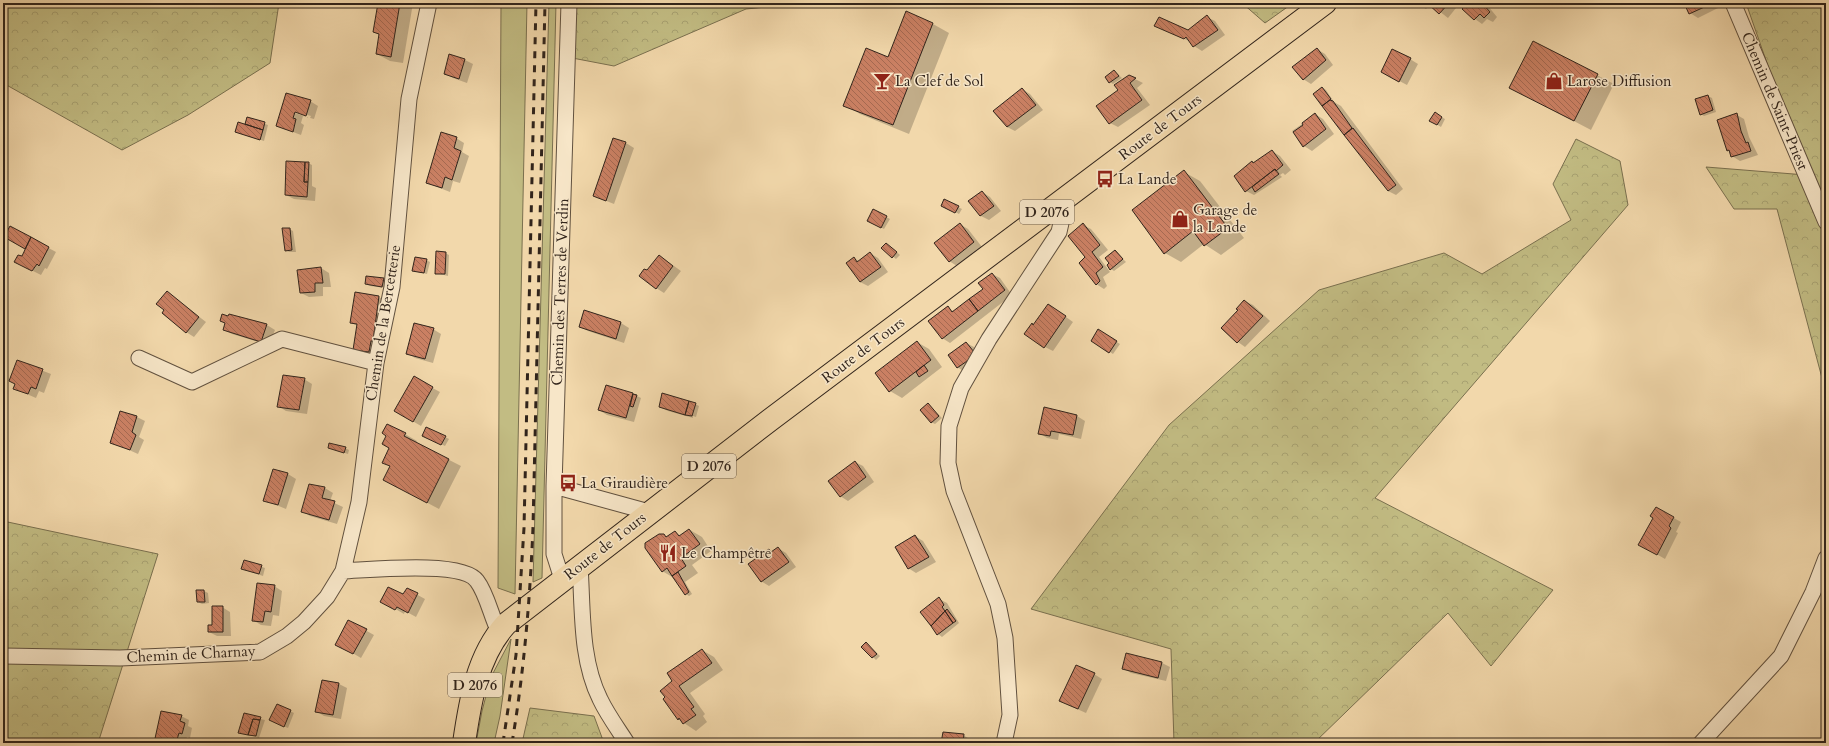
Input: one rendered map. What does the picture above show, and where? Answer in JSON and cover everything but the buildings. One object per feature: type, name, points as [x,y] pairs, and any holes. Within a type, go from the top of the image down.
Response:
[{"type":"main road","name":"Route de Tours","points":[[464,743],[467,719],[479,673],[493,640],[506,624],[649,512],[1325,3]]},
{"type":"street","name":"Chemin de la Bercetterie","points":[[343,571],[359,502],[376,363],[392,287],[409,99],[429,3]]},
{"type":"street","name":"Chemin des Terres de Verdin","points":[[562,579],[554,554],[554,486],[569,3]]},
{"type":"street","name":"Chemin de Saint-Priest","points":[[1733,3],[1826,222]]},
{"type":"street","points":[[1004,743],[1010,715],[1005,638],[998,604],[954,491],[948,464],[949,426],[961,388],[989,339],[1059,232],[1063,214],[1060,202]]},
{"type":"street","points":[[139,358],[192,382],[282,339],[376,363]]},
{"type":"street","points":[[554,486],[649,512]]},
{"type":"street","points":[[1701,743],[1781,656],[1813,592],[1826,558]]},
{"type":"street","points":[[580,566],[584,636],[594,685],[603,704],[627,743]]},
{"type":"street","points":[[343,571],[434,568],[465,572],[477,580],[499,632]]},
{"type":"street","name":"Chemin de Charnay","points":[[3,656],[120,658],[260,652],[287,636],[304,622],[327,597],[343,571]]},
{"type":"green space","points":[[3,3],[279,3],[270,63],[188,115],[122,150],[3,83]]},
{"type":"green space","points":[[501,3],[527,3],[515,594],[498,588]]},
{"type":"green space","points":[[549,3],[556,3],[542,578],[533,582]]},
{"type":"green space","points":[[571,3],[806,3],[746,9],[614,66],[567,57]]},
{"type":"green space","points":[[1242,3],[1293,3],[1265,23]]},
{"type":"green space","points":[[1746,3],[1826,3],[1826,393],[1777,209],[1734,209],[1706,167],[1806,175]]},
{"type":"green space","points":[[1576,139],[1620,161],[1628,205],[1375,498],[1553,590],[1491,666],[1448,613],[1314,743],[1174,743],[1171,649],[1031,609],[1169,425],[1319,290],[1444,253],[1482,274],[1571,220],[1553,184]]},
{"type":"green space","points":[[3,521],[158,554],[98,743],[3,743]]},
{"type":"green space","points":[[511,639],[500,716],[494,743],[476,743],[482,711],[491,677]]},
{"type":"green space","points":[[530,708],[594,716],[604,743],[522,743]]},
{"type":"railway","points":[[503,743],[516,655],[524,528],[536,3]]},
{"type":"railway","points":[[512,743],[526,635],[533,527],[545,3]]},
{"type":"place","name":"La Clef de Sol","points":[[882,81]]},
{"type":"place","name":"Larose Diffusion","points":[[1554,81]]},
{"type":"place","name":"La Lande","points":[[1105,179]]},
{"type":"place","name":"Garage de la Lande","points":[[1180,219]]},
{"type":"place","name":"La Giraudière","points":[[568,483]]},
{"type":"place","name":"Le Champêtre","points":[[668,553]]}]
